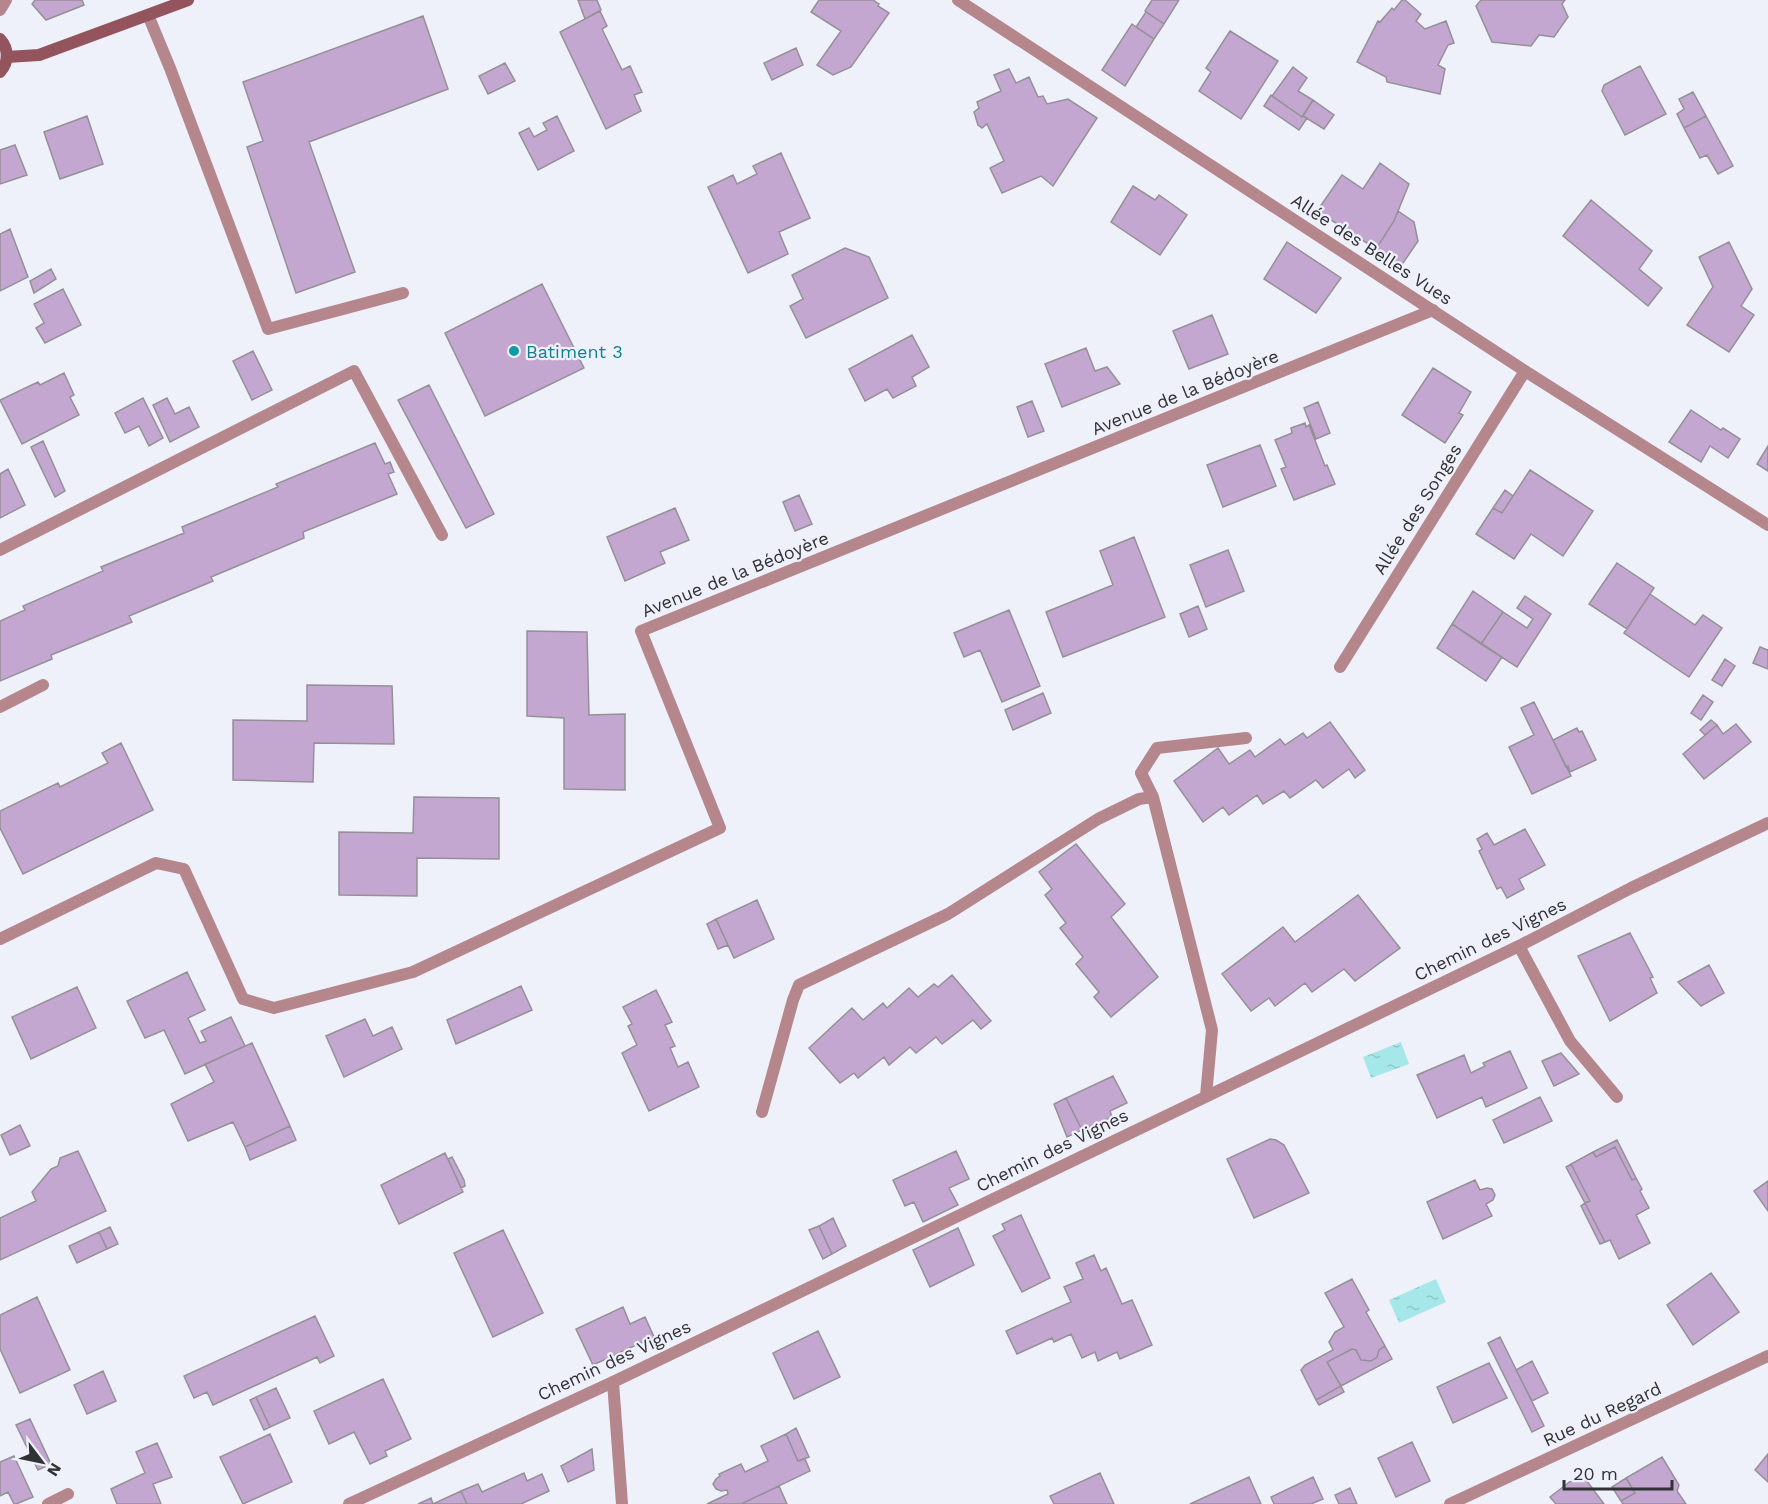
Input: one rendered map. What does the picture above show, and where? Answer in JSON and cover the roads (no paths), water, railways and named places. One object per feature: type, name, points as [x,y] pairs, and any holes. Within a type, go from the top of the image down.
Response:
[{"type":"street","points":[[0,10],[6,0]]},
{"type":"street","points":[[7,57],[39,55],[188,0]]},
{"type":"street","name":"Allée des Belles Vues","points":[[958,0],[1525,371],[1768,525]]},
{"type":"street","points":[[148,15],[171,68],[268,329],[403,293]]},
{"type":"street","points":[[0,39],[5,45],[7,57],[3,70],[0,72]]},
{"type":"street","name":"Avenue de la Bédoyère","points":[[0,939],[156,863],[184,869],[243,999],[274,1008],[413,972],[720,828],[641,631],[1433,310]]},
{"type":"street","points":[[0,550],[354,371],[442,536]]},
{"type":"street","name":"Allée des Songes","points":[[1340,667],[1525,371]]},
{"type":"street","points":[[0,708],[43,685]]},
{"type":"street","points":[[1206,1096],[1212,1030],[1153,797],[1141,773],[1157,748],[1246,738]]},
{"type":"street","points":[[762,1112],[799,985],[948,914],[1098,819],[1138,799],[1153,797]]},
{"type":"street","name":"Chemin des Vignes","points":[[349,1504],[612,1382],[1519,946],[1631,888],[1768,824]]},
{"type":"street","points":[[1519,946],[1570,1041],[1617,1097]]},
{"type":"street","name":"Rue du Regard","points":[[1450,1504],[1768,1356]]},
{"type":"street","points":[[612,1382],[622,1504]]},
{"type":"street","points":[[48,1504],[68,1494]]},
{"type":"water","points":[[1401,1042],[1409,1064],[1371,1078],[1363,1057]]},
{"type":"water","points":[[1436,1279],[1446,1302],[1399,1323],[1389,1300]]},
{"type":"place","name":"Batiment 3","points":[[514,351]]}]
